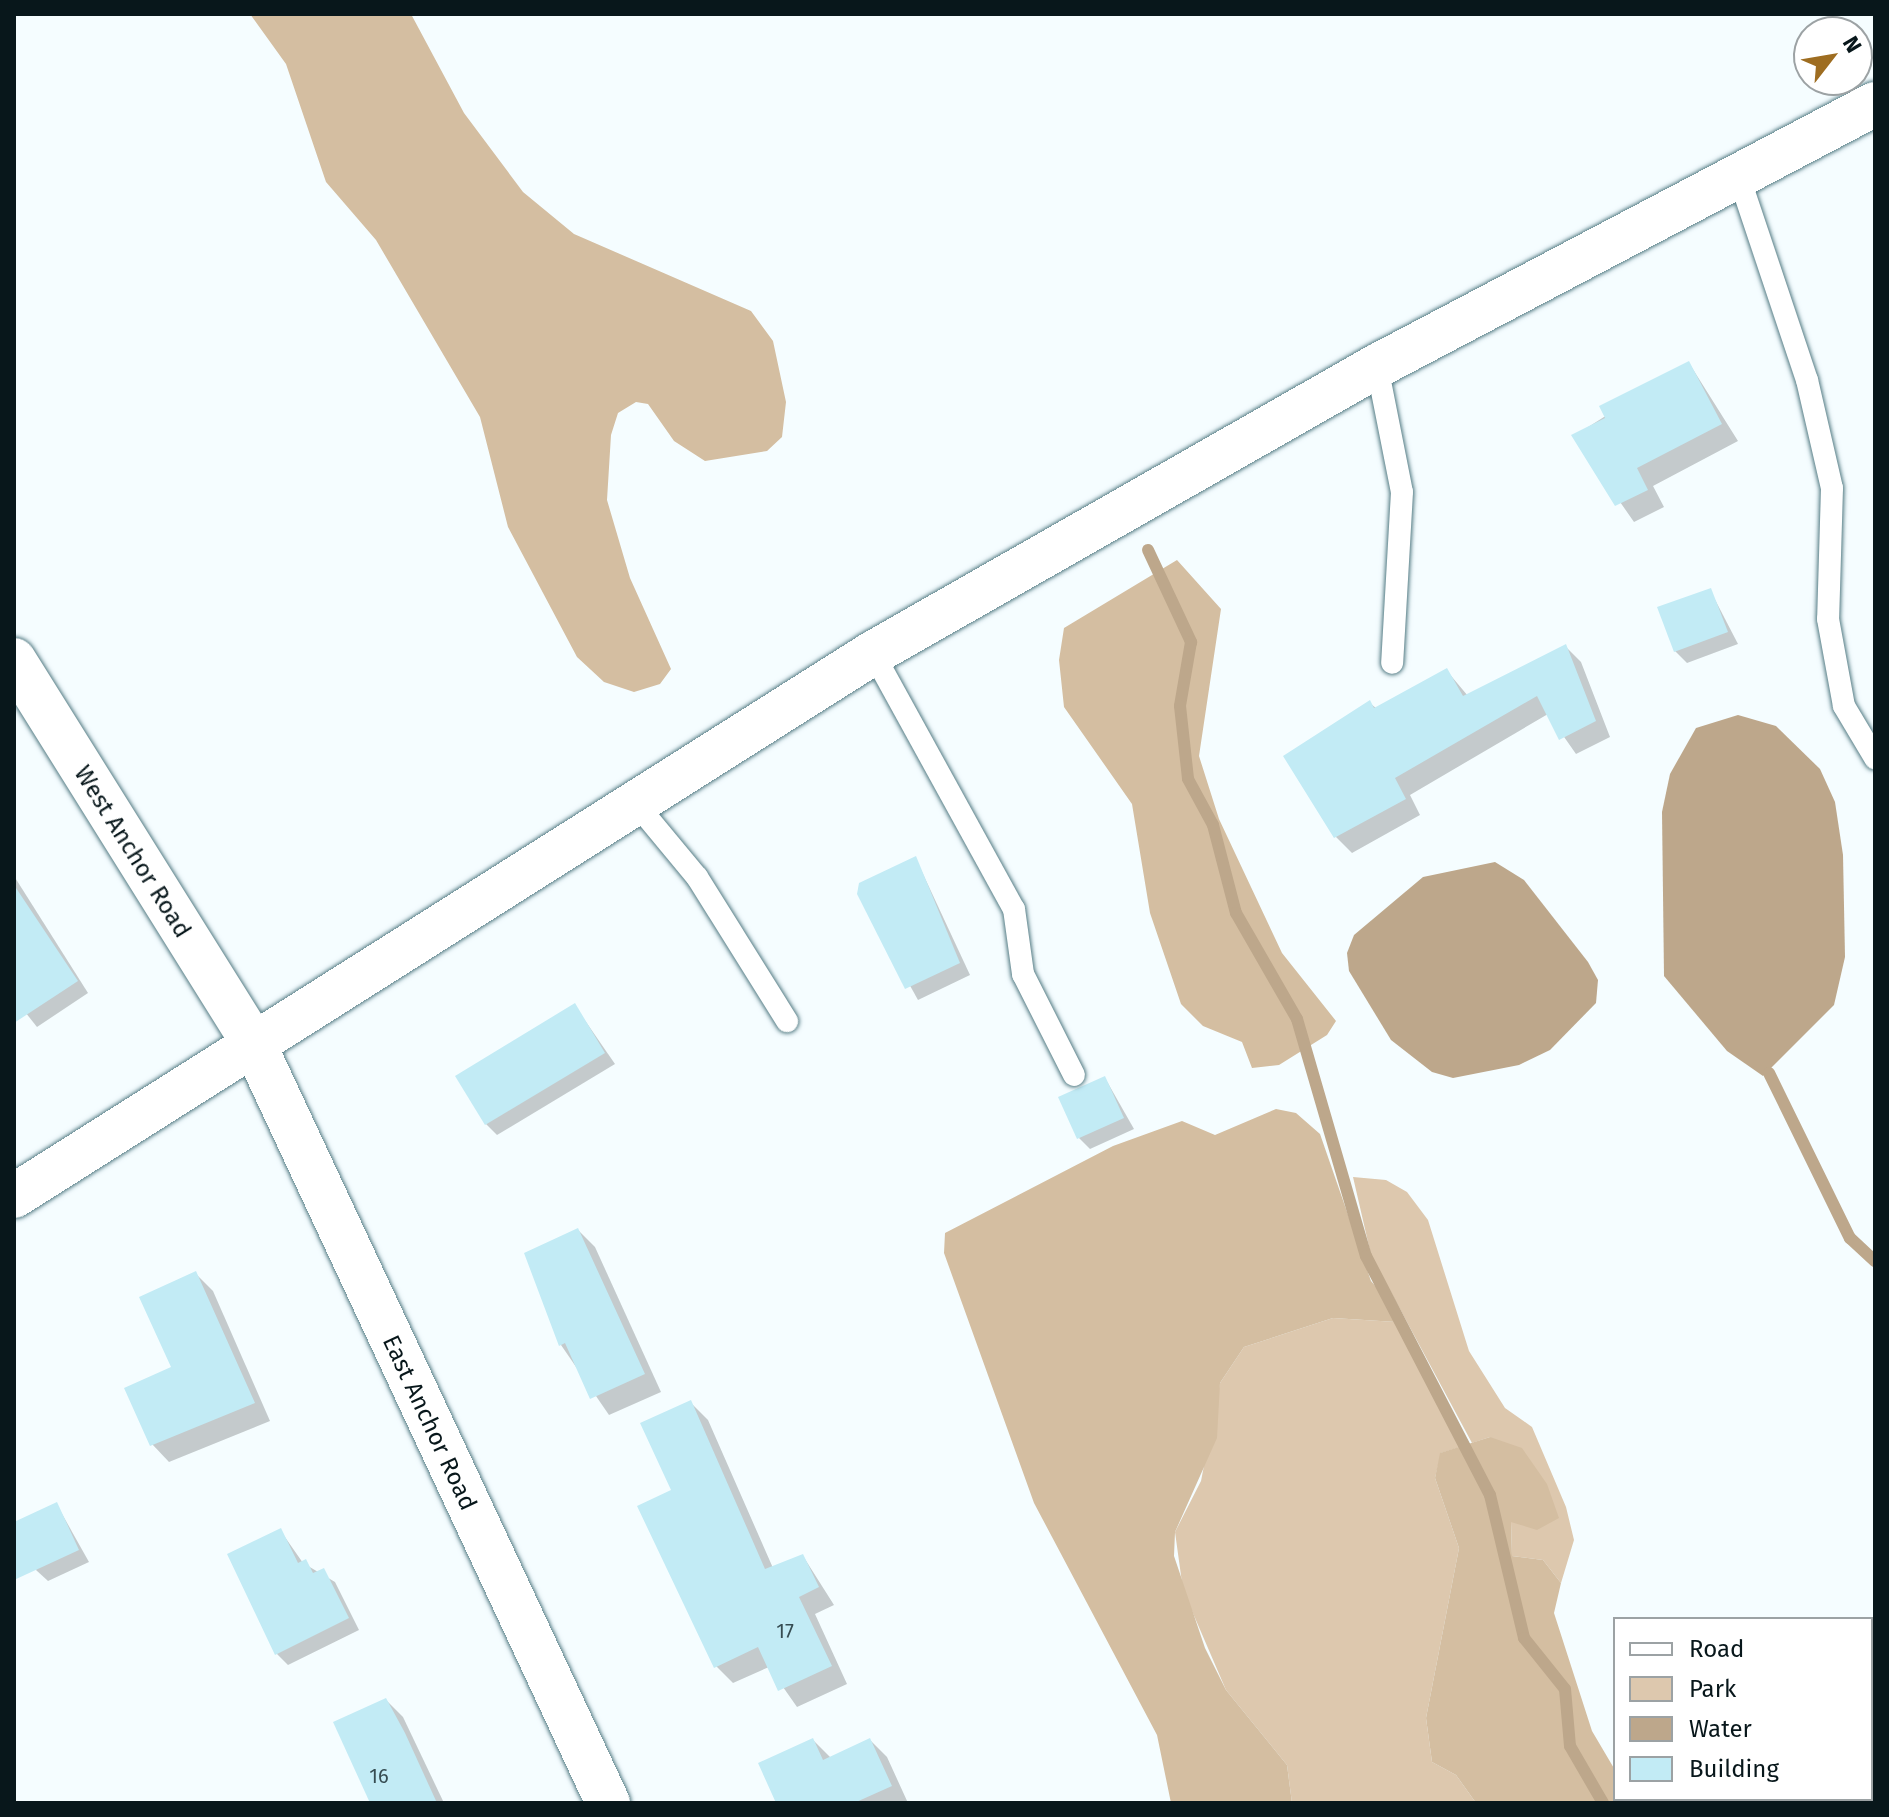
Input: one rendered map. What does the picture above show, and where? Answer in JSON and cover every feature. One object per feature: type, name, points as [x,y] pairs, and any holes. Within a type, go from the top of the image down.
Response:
[{"type":"main road","points":[[14,1196],[633,800],[873,653],[1377,366],[1875,104]]},
{"type":"main road","name":"West Anchor Road","points":[[14,660],[253,1042]]},
{"type":"main road","name":"East Anchor Road","points":[[253,1042],[608,1803]]},
{"type":"lane","points":[[1738,174],[1807,380],[1832,488],[1831,634],[1844,706],[1875,758]]},
{"type":"lane","points":[[1377,366],[1402,492],[1392,663]]},
{"type":"lane","points":[[873,653],[1014,909],[1023,974],[1074,1075]]},
{"type":"lane","points":[[633,800],[697,877],[787,1021]]},
{"type":"green space","points":[[1353,1177],[1386,1180],[1407,1192],[1428,1220],[1469,1351],[1505,1408],[1532,1427],[1566,1507],[1574,1540],[1561,1583],[1543,1560],[1512,1556],[1511,1522],[1522,1521],[1490,1437],[1472,1443],[1371,1255]]},
{"type":"green space","points":[[1333,1318],[1396,1322],[1463,1446],[1441,1453],[1435,1478],[1459,1548],[1426,1718],[1432,1762],[1456,1775],[1476,1803],[1292,1803],[1287,1765],[1226,1690],[1183,1590],[1175,1532],[1201,1481],[1220,1383],[1244,1347]]},
{"type":"shaded area","points":[[250,14],[411,14],[464,113],[523,192],[574,234],[751,311],[773,341],[786,402],[782,437],[767,451],[705,461],[674,441],[648,404],[636,402],[618,413],[611,435],[607,500],[630,578],[671,669],[660,684],[634,692],[604,682],[577,657],[508,527],[480,417],[376,240],[326,182],[286,64]]},
{"type":"shaded area","points":[[1177,560],[1221,609],[1199,756],[1219,819],[1282,953],[1336,1021],[1327,1035],[1279,1065],[1252,1068],[1242,1042],[1203,1026],[1181,1004],[1150,913],[1132,804],[1064,707],[1059,660],[1064,628]]},
{"type":"shaded area","points":[[1276,1109],[1296,1113],[1320,1134],[1371,1281],[1395,1309],[1396,1322],[1333,1318],[1244,1347],[1220,1383],[1217,1438],[1175,1532],[1174,1556],[1205,1648],[1226,1690],[1287,1765],[1292,1803],[1171,1803],[1157,1735],[1034,1503],[944,1253],[945,1233],[1113,1146],[1182,1121],[1215,1135]]},
{"type":"shaded area","points":[[1490,1437],[1522,1448],[1547,1484],[1559,1518],[1537,1530],[1511,1522],[1512,1556],[1543,1560],[1561,1583],[1554,1613],[1592,1731],[1613,1767],[1613,1801],[1638,1803],[1476,1803],[1456,1775],[1432,1762],[1426,1718],[1459,1548],[1435,1478],[1440,1453]]},
{"type":"water","points":[[1738,715],[1776,726],[1820,769],[1835,802],[1843,855],[1845,957],[1834,1005],[1763,1076],[1727,1051],[1664,976],[1662,812],[1670,774],[1696,728]]},
{"type":"water","points":[[1495,862],[1524,880],[1588,962],[1598,980],[1596,1003],[1550,1050],[1519,1065],[1453,1078],[1432,1072],[1391,1040],[1349,971],[1347,953],[1354,935],[1423,877]]},
{"type":"building","points":[[1689,361],[1722,424],[1637,468],[1648,490],[1615,506],[1571,435],[1605,418],[1599,406]]},
{"type":"building","points":[[1711,588],[1728,632],[1674,652],[1657,607]]},
{"type":"building","points":[[1566,644],[1596,721],[1559,740],[1537,696],[1395,778],[1406,799],[1334,838],[1283,756],[1370,700],[1374,708],[1447,668],[1463,696]]},
{"type":"building","points":[[916,856],[960,963],[905,989],[857,894],[859,883]]},
{"type":"building","points":[[14,885],[78,981],[14,1023]]},
{"type":"building","points":[[575,1003],[605,1053],[485,1125],[455,1076]]},
{"type":"building","points":[[1105,1076],[1124,1118],[1077,1139],[1058,1097]]},
{"type":"building","points":[[578,1228],[645,1374],[590,1399],[565,1343],[559,1346],[524,1253]]},
{"type":"building","points":[[196,1271],[255,1403],[150,1446],[124,1388],[171,1367],[139,1297]]},
{"type":"building","points":[[691,1400],[765,1569],[803,1554],[819,1587],[799,1597],[832,1666],[778,1691],[758,1647],[714,1668],[637,1506],[671,1490],[640,1423]]},
{"type":"building","points":[[57,1502],[79,1550],[14,1580],[14,1522]]},
{"type":"building","points":[[281,1528],[298,1563],[306,1559],[313,1573],[324,1568],[349,1618],[275,1655],[227,1554]]},
{"type":"building","points":[[386,1698],[437,1803],[370,1803],[333,1722]]},
{"type":"building","points":[[813,1738],[823,1760],[870,1738],[892,1786],[854,1803],[776,1803],[758,1763]]},
{"type":"waterway","points":[[1148,550],[1191,642],[1180,706],[1188,779],[1213,825],[1236,913],[1297,1019],[1366,1256],[1490,1495],[1524,1638],[1565,1689],[1570,1746],[1603,1803]]},
{"type":"waterway","points":[[1769,1073],[1850,1238],[1875,1261]]}]
